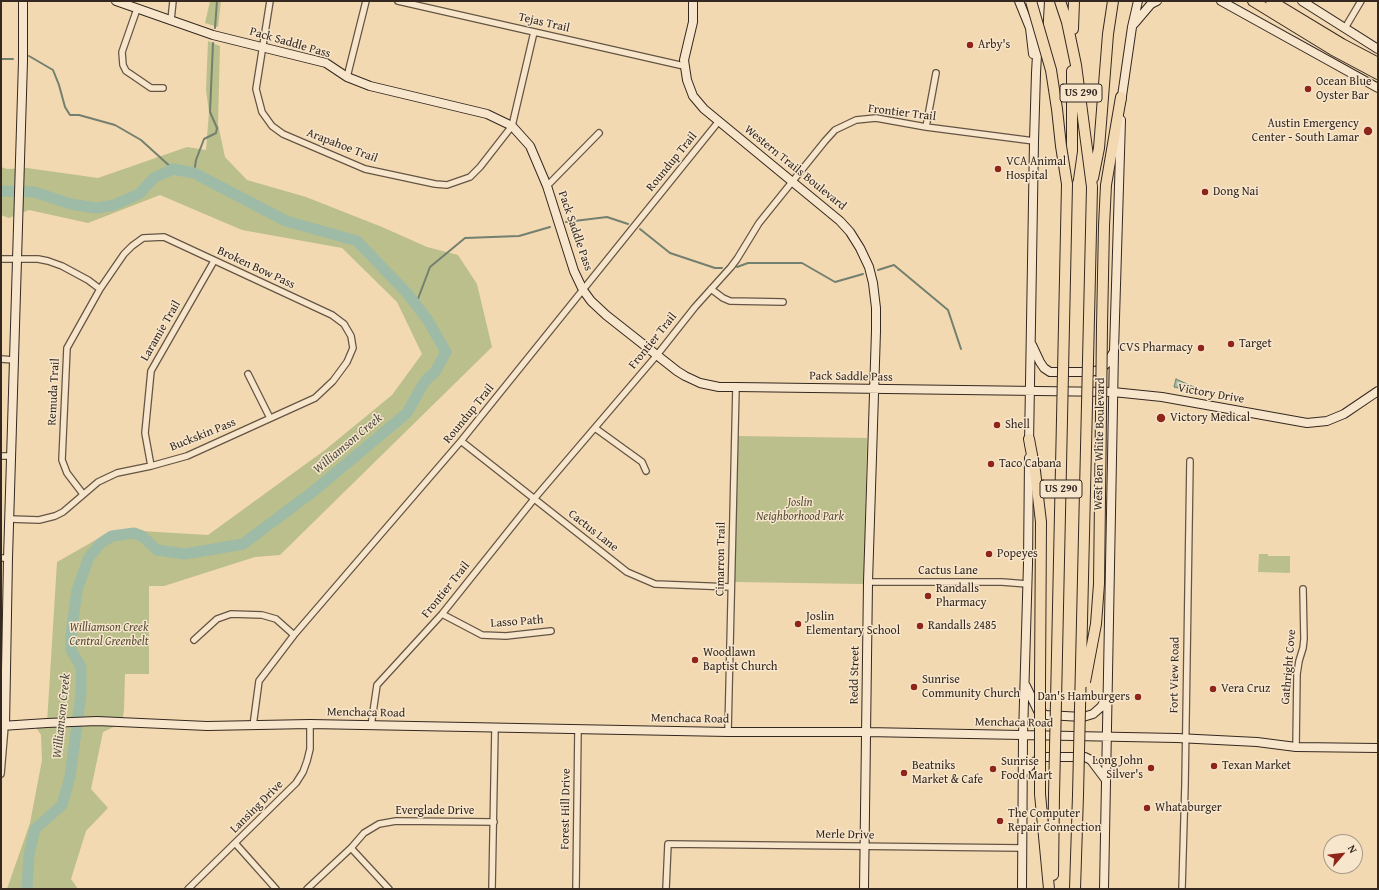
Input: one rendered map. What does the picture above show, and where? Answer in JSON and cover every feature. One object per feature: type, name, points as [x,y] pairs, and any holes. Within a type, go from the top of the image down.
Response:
[{"type":"highway","name":"US 290","points":[[1031,1],[1051,70],[1057,109],[1060,146],[1067,184],[1052,889]]},
{"type":"highway","name":"US 290","points":[[1060,1],[1067,22],[1076,65],[1092,188],[1075,889]]},
{"type":"highway","points":[[1067,184],[1072,151],[1074,1]]},
{"type":"highway","points":[[1092,188],[1099,148],[1108,34],[1113,1]]},
{"type":"highway","points":[[1253,1],[1333,50],[1378,74]]},
{"type":"highway","points":[[1271,1],[1342,44],[1378,62]]},
{"type":"highway","points":[[1080,714],[1096,624],[1099,584],[1102,271],[1106,185],[1122,97]]},
{"type":"highway","points":[[1029,439],[1035,471],[1041,522],[1040,794],[1049,889]]},
{"type":"main road","points":[[3,726],[4,558],[10,519],[23,61],[23,1]]},
{"type":"main road","name":"Pack Saddle Pass","points":[[116,1],[213,35],[326,64],[347,77],[370,86],[487,114],[512,126],[530,146],[547,186],[574,271],[583,290],[591,301],[606,315],[692,380],[709,386],[736,387],[1030,391]]},
{"type":"main road","name":"Western Trails Boulevard","points":[[693,1],[694,17],[685,54],[684,66],[686,80],[693,96],[704,110],[832,212],[844,224],[857,242],[869,267],[873,283],[876,308],[873,389]]},
{"type":"main road","points":[[1019,1],[1030,28],[1036,72]]},
{"type":"main road","points":[[1022,889],[1024,772],[1023,735],[1028,584],[1034,141],[1040,1]]},
{"type":"main road","points":[[1132,26],[1151,4],[1157,1]]},
{"type":"main road","points":[[1221,1],[1378,88]]},
{"type":"main road","points":[[1302,1],[1378,48]]},
{"type":"main road","name":"West Ben White Boulevard","points":[[1104,889],[1113,392],[1122,97],[1137,2]]},
{"type":"main road","points":[[1031,342],[1040,362],[1044,368],[1050,372],[1089,372],[1100,370],[1107,363],[1114,351]]},
{"type":"main road","name":"Redd Street","points":[[864,889],[868,582],[873,389]]},
{"type":"main road","name":"Victory Drive","points":[[1030,391],[1113,392],[1162,398],[1307,423],[1327,420],[1344,414],[1378,391]]},
{"type":"main road","points":[[1025,683],[1038,711],[1046,715],[1083,716],[1093,714],[1101,707],[1108,695]]},
{"type":"main road","name":"Menchaca Road","points":[[3,726],[97,721],[199,726],[310,724],[728,732],[866,732],[1185,738],[1257,742],[1296,747],[1378,748]]},
{"type":"main road","points":[[1024,772],[1034,762],[1041,758],[1085,757],[1097,766],[1107,781]]},
{"type":"street","points":[[171,20],[173,1]]},
{"type":"street","name":"Arapahoe Trail","points":[[270,1],[256,89],[262,112],[272,126],[283,134],[365,169],[435,184],[447,185],[470,177],[480,167],[512,126]]},
{"type":"street","points":[[347,77],[366,1]]},
{"type":"street","name":"Tejas Trail","points":[[398,1],[684,66]]},
{"type":"street","points":[[1345,28],[1361,1]]},
{"type":"street","points":[[137,9],[122,52],[123,65],[126,71],[151,88],[163,88]]},
{"type":"street","points":[[512,126],[534,32]]},
{"type":"street","points":[[926,127],[936,73]]},
{"type":"street","name":"Frontier Trail","points":[[371,726],[377,685],[442,614],[534,499],[657,355],[695,307],[738,259],[756,227],[830,134],[842,125],[849,122],[863,118],[876,118],[926,127],[1034,141]]},
{"type":"street","name":"Roundup Trail","points":[[253,726],[259,681],[294,635],[461,442],[719,122]]},
{"type":"street","points":[[547,186],[599,133]]},
{"type":"street","name":"Broken Bow Pass","points":[[143,238],[164,237],[332,315],[344,324],[351,336]]},
{"type":"street","name":"Remuda Trail","points":[[83,494],[67,473],[62,460],[67,348],[100,289],[124,254],[143,238]]},
{"type":"street","points":[[1,259],[38,259],[48,261],[75,273],[100,289]]},
{"type":"street","name":"Laramie Trail","points":[[151,466],[145,433],[151,371],[214,261]]},
{"type":"street","points":[[711,289],[723,298],[730,301],[783,302]]},
{"type":"street","name":"Buckskin Pass","points":[[10,519],[39,520],[56,516],[63,512],[98,482],[117,473],[151,466],[187,456],[315,398],[333,381],[347,362],[353,348],[351,336]]},
{"type":"street","points":[[1,359],[14,360]]},
{"type":"street","points":[[248,374],[270,418]]},
{"type":"street","name":"Cimarron Trail","points":[[728,732],[736,387]]},
{"type":"street","points":[[595,428],[642,462],[646,471]]},
{"type":"street","name":"Cactus Lane","points":[[461,442],[627,572],[655,584],[731,587]]},
{"type":"street","points":[[1,456],[12,456]]},
{"type":"street","name":"Fort View Road","points":[[1182,889],[1190,461]]},
{"type":"street","name":"Cactus Lane","points":[[868,582],[1002,582],[1028,584]]},
{"type":"street","name":"Gathright Cove","points":[[1296,747],[1298,667],[1304,639],[1303,588]]},
{"type":"street","points":[[194,640],[217,619],[231,614],[262,615],[276,619],[294,635]]},
{"type":"street","name":"Lasso Path","points":[[442,614],[482,635],[506,636],[551,631]]},
{"type":"street","name":"Lansing Drive","points":[[188,889],[296,783],[303,772],[310,749],[310,724]]},
{"type":"street","points":[[1,774],[3,726]]},
{"type":"street","points":[[492,889],[495,728]]},
{"type":"street","name":"Forest Hill Drive","points":[[576,889],[578,729]]},
{"type":"street","name":"Everglade Drive","points":[[307,889],[352,848],[364,833],[379,824],[396,821],[494,822]]},
{"type":"street","points":[[235,843],[276,889]]},
{"type":"street","name":"Merle Drive","points":[[666,889],[668,844],[1022,848]]},
{"type":"street","points":[[352,848],[389,889]]},
{"type":"green space","points":[[210,1],[221,1],[218,27],[205,23]]},
{"type":"green space","name":"Williamson Creek Central Greenbelt","points":[[208,41],[220,46],[218,124],[225,157],[247,180],[306,197],[382,227],[427,247],[458,255],[477,284],[492,347],[280,555],[255,557],[164,586],[149,586],[149,674],[125,674],[124,710],[122,723],[103,732],[91,789],[108,808],[86,831],[71,879],[78,889],[7,889],[30,823],[42,760],[41,735],[34,724],[47,723],[57,562],[108,533],[125,530],[208,535],[325,450],[392,395],[422,354],[397,302],[342,248],[242,230],[160,195],[88,223],[29,210],[9,218],[1,215],[1,167],[7,169],[27,168],[98,178],[187,147],[206,150],[209,112],[206,90]]},
{"type":"green space","name":"Joslin Neighborhood Park","points":[[737,436],[867,438],[864,584],[734,582]]},
{"type":"green space","points":[[1259,554],[1268,554],[1268,556],[1290,556],[1290,573],[1258,572]]},
{"type":"shaded area","points":[[1176,379],[1205,392],[1205,394],[1174,387]]},
{"type":"waterway","points":[[215,28],[217,1]]},
{"type":"waterway","points":[[194,173],[196,160],[204,139],[216,133],[217,128],[210,112],[213,43]]},
{"type":"waterway","points":[[29,56],[53,70],[65,107],[70,115],[79,115],[115,125],[141,140],[173,169]]},
{"type":"waterway","points":[[1,59],[13,59]]},
{"type":"waterway","name":"Williamson Creek","points":[[1,191],[34,192],[71,204],[96,208],[114,205],[139,194],[154,178],[173,169],[194,173],[286,221],[357,241],[406,292],[427,319],[446,352],[435,372],[422,386],[407,413],[315,490],[243,544],[185,554],[157,550],[142,536],[134,533],[112,536],[101,543],[89,557],[77,590],[71,635],[71,650],[81,667],[81,694],[70,777],[62,805],[35,829],[29,855],[27,889]]},
{"type":"waterway","points":[[566,222],[607,217],[628,224]]},
{"type":"waterway","points":[[416,304],[430,267],[465,238],[519,236],[550,227]]},
{"type":"waterway","points":[[640,229],[670,253],[715,268],[722,268]]},
{"type":"waterway","points":[[737,267],[748,263],[802,263],[835,282],[863,274]]},
{"type":"waterway","points":[[878,270],[894,265],[948,310],[961,349]]},
{"type":"place","name":"Arby's","points":[[970,45]]},
{"type":"place","name":"Ocean Blue Oyster Bar","points":[[1308,89]]},
{"type":"place","name":"Austin Emergency Center - South Lamar","points":[[1368,131]]},
{"type":"place","name":"VCA Animal Hospital","points":[[998,169]]},
{"type":"place","name":"Dong Nai","points":[[1205,192]]},
{"type":"place","name":"Target","points":[[1231,344]]},
{"type":"place","name":"CVS Pharmacy","points":[[1201,348]]},
{"type":"place","name":"Victory Medical","points":[[1161,418]]},
{"type":"place","name":"Shell","points":[[997,425]]},
{"type":"place","name":"Taco Cabana","points":[[991,464]]},
{"type":"place","name":"Popeyes","points":[[989,554]]},
{"type":"place","name":"Randalls Pharmacy","points":[[928,596]]},
{"type":"place","name":"Joslin Elementary School","points":[[798,624]]},
{"type":"place","name":"Randalls 2485","points":[[920,626]]},
{"type":"place","name":"Woodlawn Baptist Church","points":[[695,660]]},
{"type":"place","name":"Sunrise Community Church","points":[[914,687]]},
{"type":"place","name":"Vera Cruz","points":[[1213,689]]},
{"type":"place","name":"Dan's Hamburgers","points":[[1138,697]]},
{"type":"place","name":"Texan Market","points":[[1214,766]]},
{"type":"place","name":"Long John Silver's","points":[[1151,768]]},
{"type":"place","name":"Sunrise Food Mart","points":[[993,769]]},
{"type":"place","name":"Beatniks Market & Cafe","points":[[904,773]]},
{"type":"place","name":"Whataburger","points":[[1147,808]]},
{"type":"place","name":"The Computer Repair Connection","points":[[1000,821]]}]
